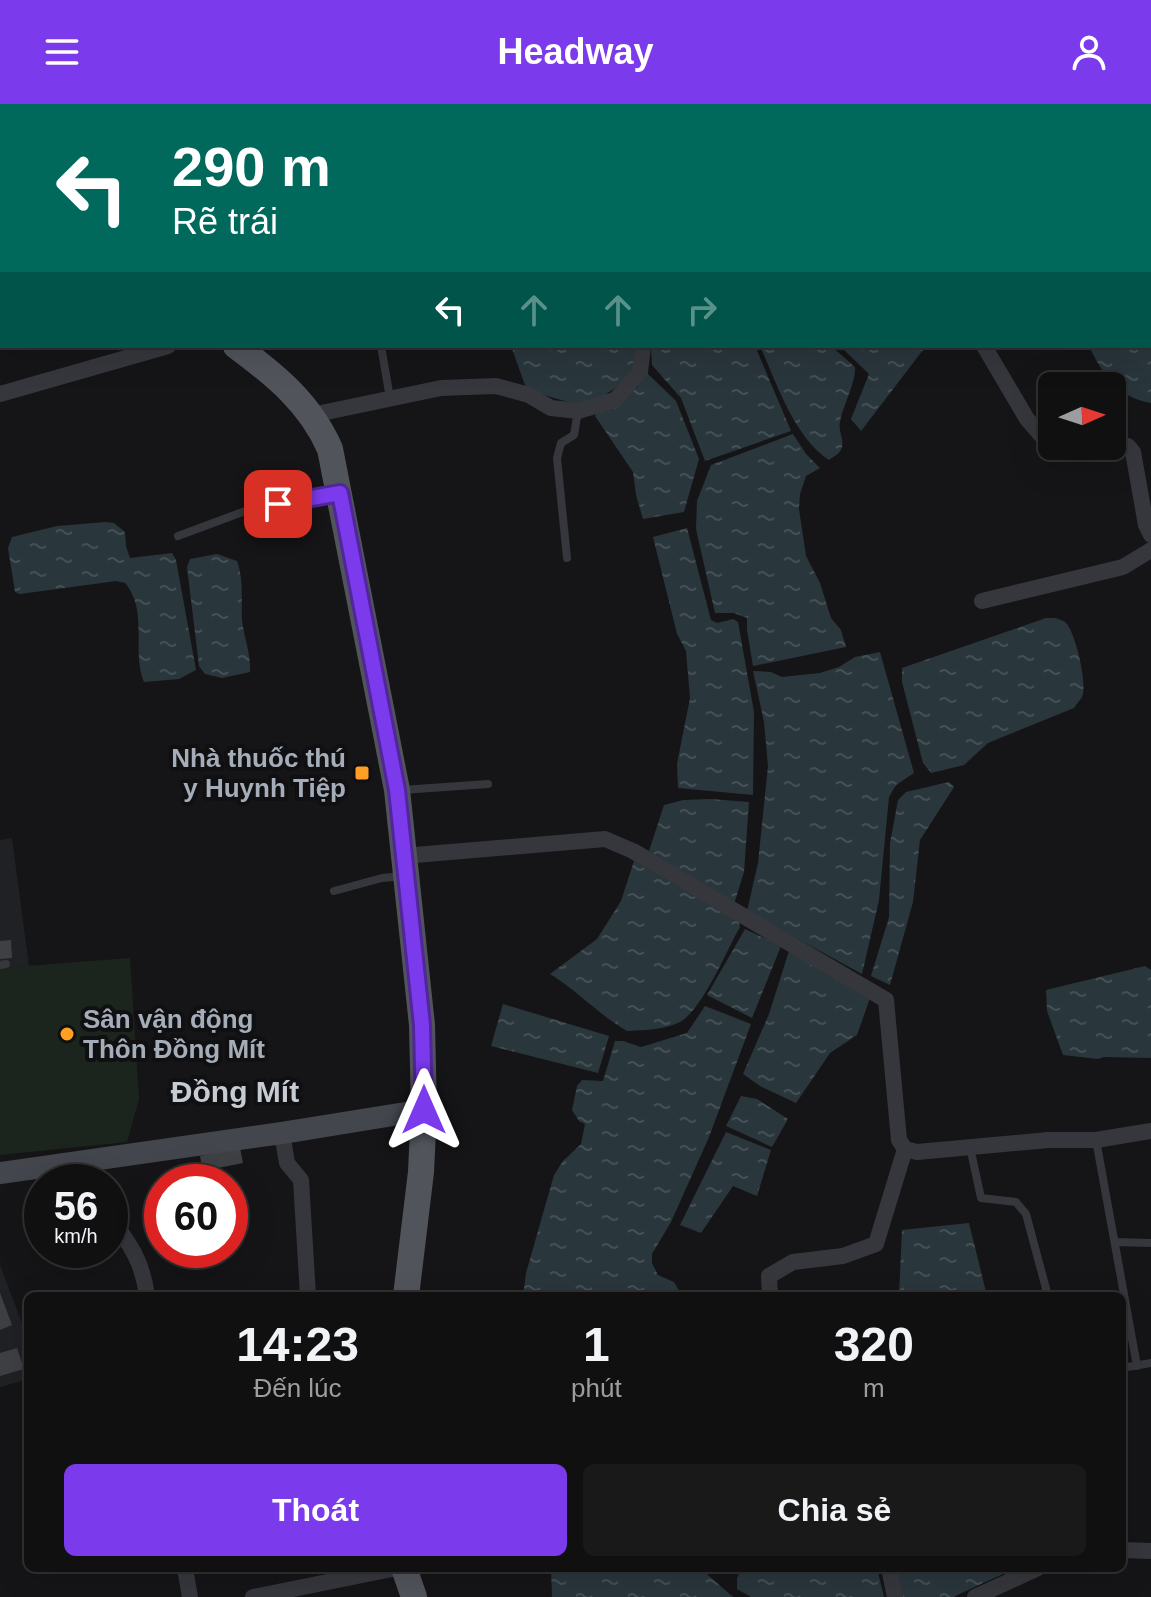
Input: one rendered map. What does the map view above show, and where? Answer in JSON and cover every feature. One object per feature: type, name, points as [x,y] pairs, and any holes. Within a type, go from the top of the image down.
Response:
[{"type":"main road","points":[[239,348],[274,374],[312,415],[330,449],[397,790],[422,1025],[424,1110],[421,1172],[406,1292]]},
{"type":"main road","points":[[405,1572],[414,1597]]},
{"type":"street","points":[[0,394],[161,348]]},
{"type":"street","points":[[312,415],[441,388],[496,386],[529,395],[551,408],[578,411],[615,400],[640,372],[643,348]]},
{"type":"street","points":[[985,348],[1027,419],[1038,432]]},
{"type":"street","points":[[1126,446],[1133,452],[1146,525],[1151,535]]},
{"type":"street","points":[[982,601],[1123,567],[1151,550]]},
{"type":"street","points":[[404,866],[605,839],[660,867],[886,1000],[899,1140],[905,1149],[917,1152],[1048,1140],[1096,1140],[1151,1131]]},
{"type":"street","points":[[0,1173],[424,1110]]},
{"type":"street","points":[[282,1133],[287,1163],[301,1180],[308,1292]]},
{"type":"street","points":[[770,1292],[769,1276],[793,1262],[843,1256],[876,1244],[905,1149]]},
{"type":"street","points":[[128,1241],[144,1272],[146,1292]]},
{"type":"street","points":[[1126,1550],[1151,1551]]},
{"type":"street","points":[[186,1572],[190,1597]]},
{"type":"street","points":[[253,1597],[377,1572]]},
{"type":"street","points":[[890,1572],[895,1597]]},
{"type":"street","points":[[975,1597],[1029,1572]]},
{"type":"lane","points":[[381,348],[390,398]]},
{"type":"lane","points":[[567,558],[557,458],[561,443],[574,435],[578,411]]},
{"type":"lane","points":[[178,536],[248,510],[340,493]]},
{"type":"lane","points":[[397,790],[488,784]]},
{"type":"lane","points":[[334,891],[382,878],[404,866]]},
{"type":"lane","points":[[1096,1140],[1124,1292]]},
{"type":"lane","points":[[970,1147],[981,1198],[1016,1202],[1026,1214],[1047,1292]]},
{"type":"lane","points":[[1115,1242],[1151,1243]]},
{"type":"lane","points":[[1126,1304],[1137,1366]]},
{"type":"lane","points":[[1126,1367],[1151,1363]]},
{"type":"lane","points":[[180,1597],[190,1597]]},
{"type":"shaded area","points":[[12,838],[29,966],[0,968],[0,840]]},
{"type":"shaded area","name":"Sân vận động Thôn Đồng Mít","points":[[130,958],[139,1099],[127,1142],[0,1155],[0,968]]},
{"type":"shaded area","points":[[0,1265],[24,1328],[24,1380],[0,1387]]},
{"type":"water","points":[[512,348],[635,348],[634,371],[595,400],[584,403],[559,400],[526,388]]},
{"type":"water","points":[[756,348],[791,431],[705,461],[681,398],[652,365],[651,350]]},
{"type":"water","points":[[761,348],[833,348],[855,367],[854,380],[840,422],[842,447],[838,453],[829,460],[817,450],[796,424]]},
{"type":"water","points":[[842,348],[924,348],[861,431],[851,419],[869,374]]},
{"type":"water","points":[[1090,348],[1151,348],[1151,403],[1126,393],[1126,372],[1105,372]]},
{"type":"water","points":[[647,373],[676,401],[699,459],[684,512],[643,519],[633,472],[595,416],[596,412],[637,388]]},
{"type":"water","points":[[793,434],[820,468],[806,476],[799,509],[806,556],[846,647],[753,666],[747,618],[734,613],[715,613],[696,529],[697,501],[711,465]]},
{"type":"water","points":[[114,523],[125,532],[130,558],[172,553],[176,560],[196,670],[179,679],[144,682],[140,670],[136,606],[125,583],[116,581],[20,594],[15,592],[8,548],[12,537],[57,526]]},
{"type":"water","points":[[687,528],[711,620],[717,623],[733,619],[738,622],[754,712],[753,795],[678,788],[677,764],[690,698],[686,651],[677,634],[653,537]]},
{"type":"water","points":[[217,554],[237,561],[250,665],[250,672],[222,678],[205,674],[199,666],[187,567],[190,559]]},
{"type":"water","points":[[1046,618],[1065,622],[1073,635],[1083,681],[1080,700],[1074,708],[988,743],[964,765],[931,773],[923,763],[902,682],[902,668]]},
{"type":"water","points":[[880,652],[914,773],[896,785],[889,797],[879,900],[862,974],[747,911],[758,863],[768,766],[764,722],[753,671],[771,672],[782,677],[820,673],[839,667],[855,657]]},
{"type":"water","points":[[949,782],[954,787],[920,840],[913,902],[890,985],[871,976],[889,917],[890,843],[898,800],[906,792]]},
{"type":"water","points":[[683,800],[749,802],[744,872],[734,904],[649,851],[664,805]]},
{"type":"water","points":[[634,861],[739,922],[740,927],[713,980],[687,1017],[666,1027],[627,1031],[550,974],[597,939],[621,901]]},
{"type":"water","points":[[745,929],[781,946],[752,1018],[707,995]]},
{"type":"water","points":[[789,951],[870,998],[857,1035],[830,1053],[796,1103],[743,1074],[769,1014]]},
{"type":"water","points":[[1145,966],[1151,970],[1151,1058],[1098,1059],[1063,1055],[1047,1011],[1046,990]]},
{"type":"water","points":[[503,1004],[609,1036],[598,1073],[491,1046]]},
{"type":"water","points":[[705,1006],[751,1024],[709,1137],[671,1222],[652,1254],[652,1263],[658,1275],[674,1282],[680,1292],[524,1292],[554,1175],[563,1161],[581,1144],[585,1124],[572,1110],[577,1086],[582,1080],[603,1081],[615,1041],[641,1047],[687,1033]]},
{"type":"water","points":[[741,1096],[757,1099],[788,1119],[772,1147],[726,1126]]},
{"type":"water","points":[[726,1132],[771,1150],[757,1196],[733,1186],[701,1233],[680,1225]]},
{"type":"water","points":[[969,1223],[986,1292],[899,1292],[902,1230]]},
{"type":"water","points":[[551,1572],[705,1572],[733,1597],[552,1597]]},
{"type":"water","points":[[740,1572],[878,1572],[884,1597],[751,1597],[737,1589]]},
{"type":"water","points":[[897,1572],[1007,1572],[953,1597],[897,1597]]},
{"type":"building","points":[[11,940],[12,958],[0,959],[0,941]]},
{"type":"building","points":[[240,1148],[243,1163],[202,1164],[200,1156]]},
{"type":"building","points":[[0,1293],[12,1325],[0,1330]]},
{"type":"building","points":[[17,1348],[24,1369],[0,1376],[0,1353]]},
{"type":"place","name":"Nhà thuốc thú y Huynh Tiệp","points":[[362,773]]},
{"type":"place","name":"Sân vận động Thôn Đồng Mít","points":[[67,1034]]},
{"type":"district","name":"Đồng Mít","points":[[235,1091]]},
{"type":"route","points":[[278,504],[340,493],[397,790],[422,1025],[424,1110]]}]
